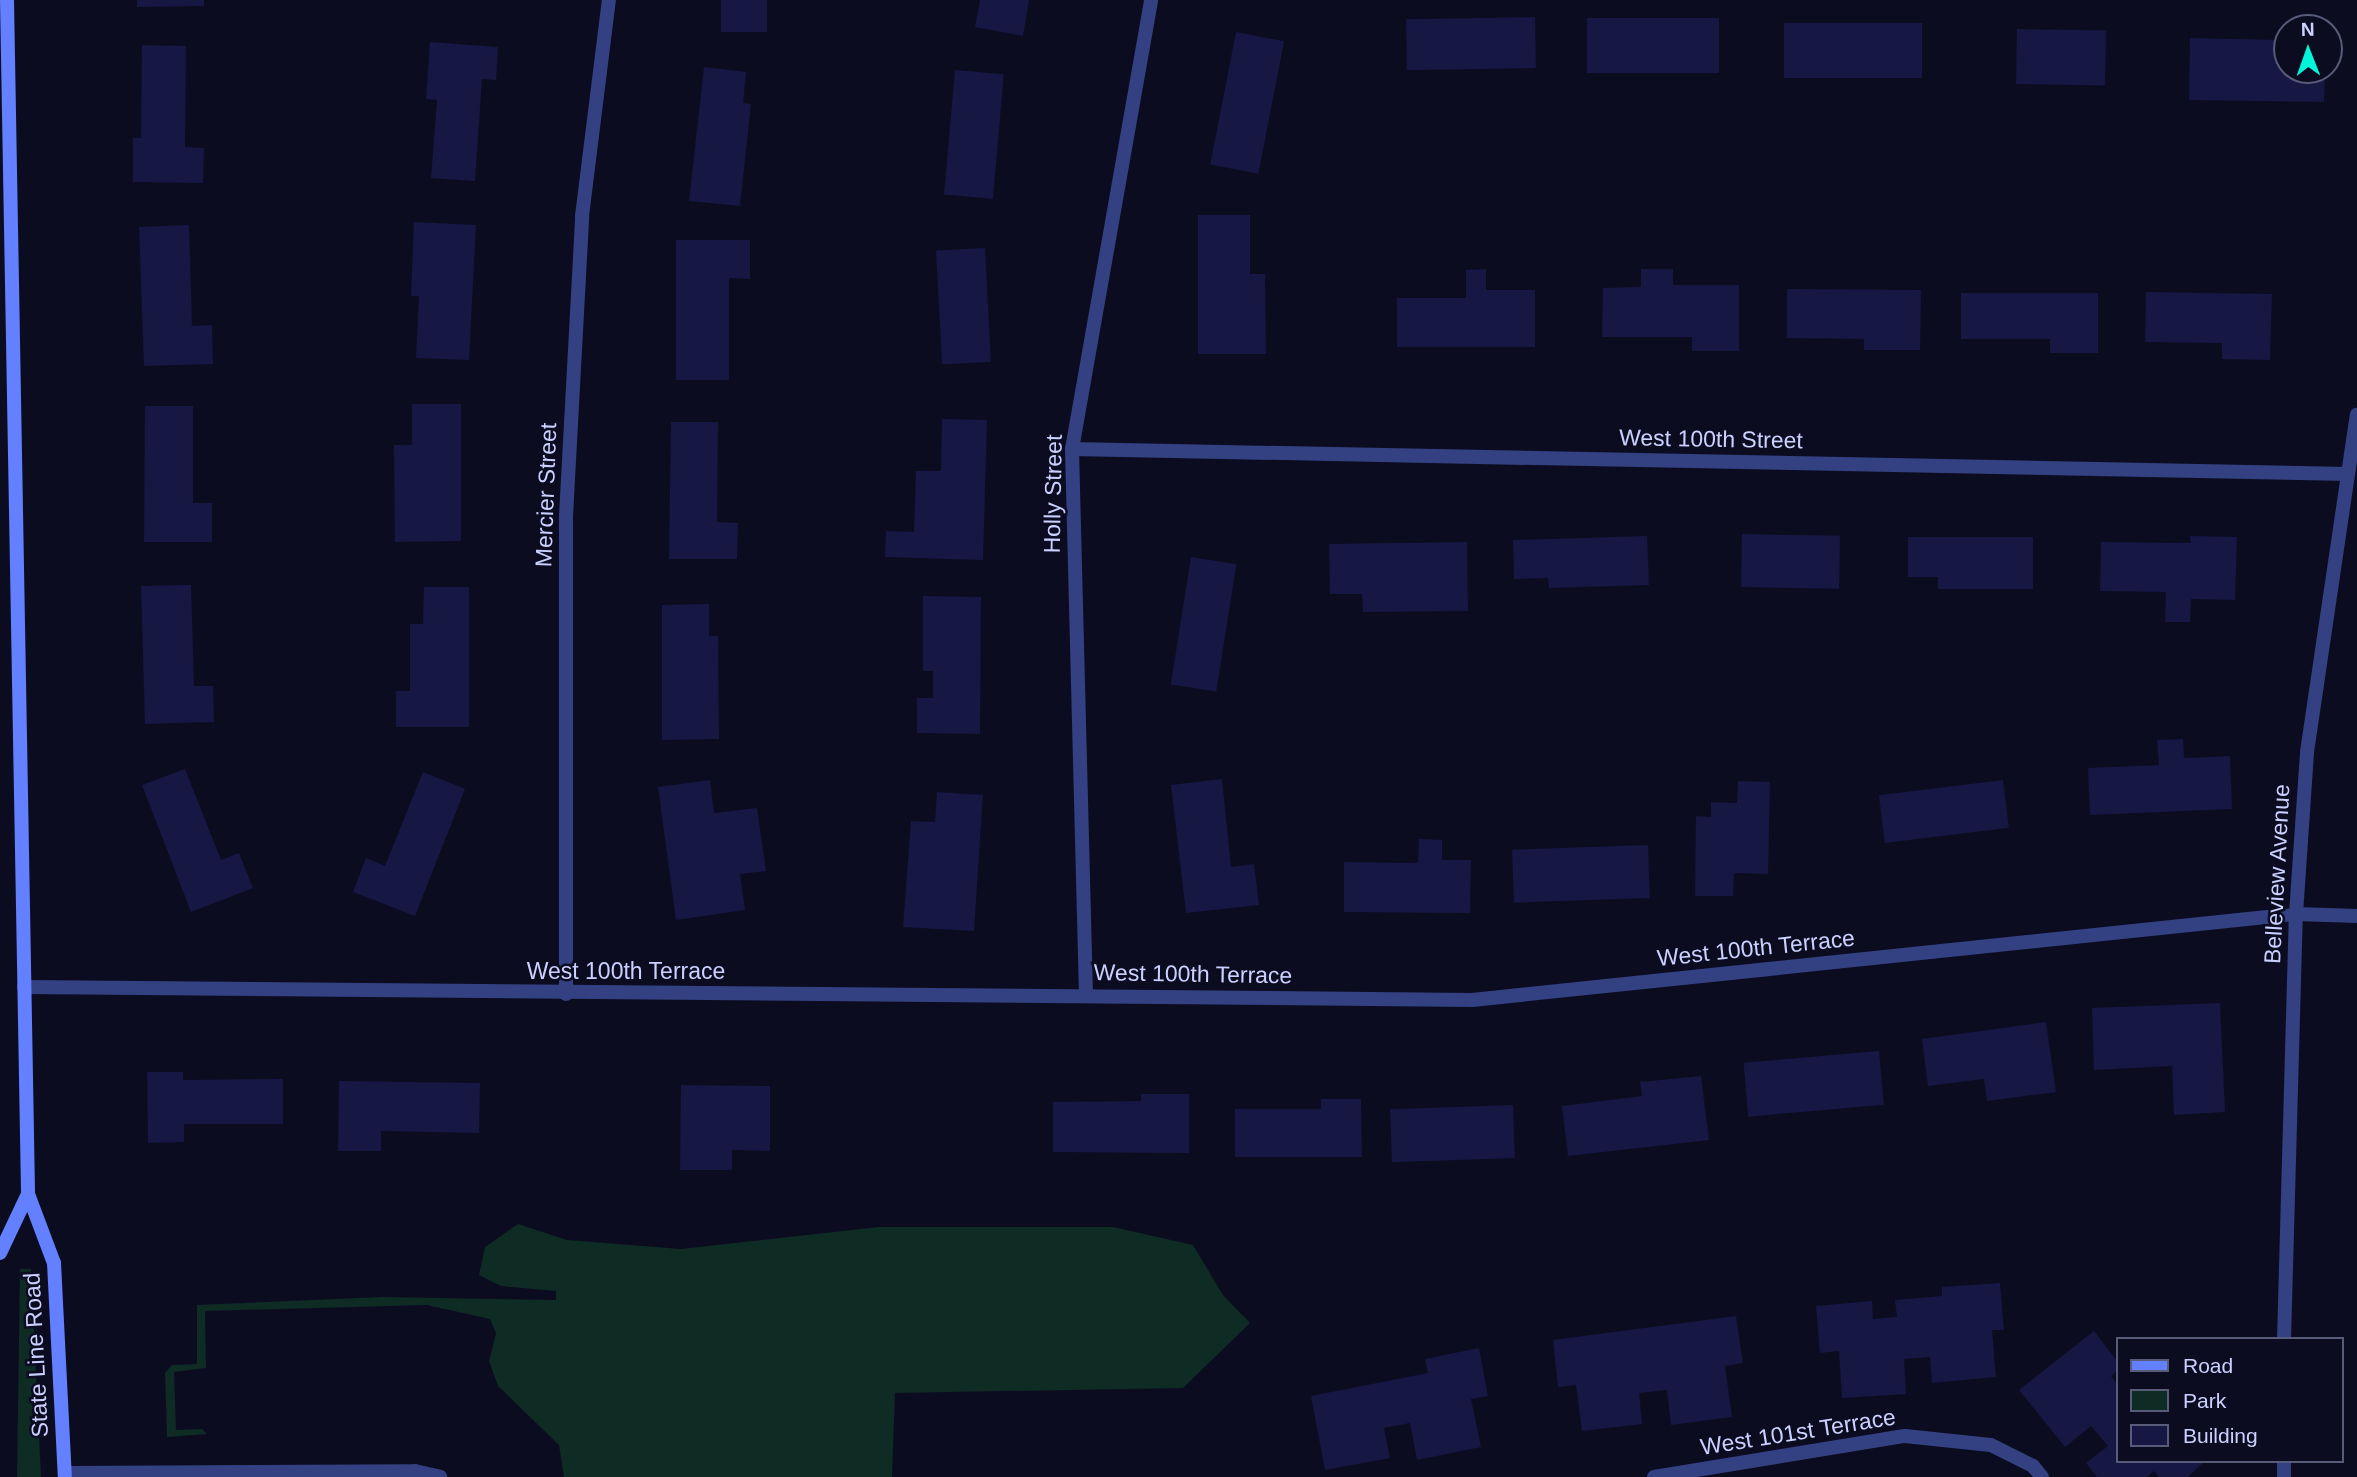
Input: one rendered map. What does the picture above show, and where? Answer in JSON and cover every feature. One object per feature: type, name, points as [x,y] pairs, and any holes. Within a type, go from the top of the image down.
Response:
[{"type":"main road","name":"State Line Road","points":[[7,0],[28,1194],[54,1263],[65,1475]]},
{"type":"main road","name":"State Line Road","points":[[0,1253],[28,1194]]},
{"type":"street","name":"Mercier Street","points":[[566,994],[566,516],[582,216],[609,0]]},
{"type":"street","name":"Holly Street","points":[[1086,995],[1072,449],[1151,0]]},
{"type":"street","name":"Belleview Avenue","points":[[2284,1337],[2296,914],[2307,752],[2357,415]]},
{"type":"street","name":"West 100th Street","points":[[1072,449],[2348,474]]},
{"type":"street","name":"West 100th Terrace","points":[[24,987],[566,994],[1086,995],[1472,1000],[2296,914],[2357,916]]},
{"type":"street","name":"West 101st Terrace","points":[[1654,1477],[1905,1436],[1991,1445],[2033,1466],[2042,1477]]},
{"type":"street","points":[[65,1475],[415,1471],[440,1477]]},
{"type":"green space","points":[[518,1224],[567,1240],[681,1249],[879,1227],[1113,1227],[1193,1245],[1223,1295],[1250,1323],[1183,1388],[895,1393],[892,1477],[564,1477],[559,1445],[498,1386],[489,1361],[496,1333],[490,1319],[427,1305],[205,1311],[206,1368],[174,1372],[176,1430],[202,1429],[207,1434],[167,1437],[165,1373],[172,1365],[197,1364],[197,1305],[382,1297],[556,1300],[556,1291],[501,1286],[479,1275],[485,1247]]},
{"type":"green space","points":[[20,1269],[31,1269],[41,1477],[17,1477]]},
{"type":"building","points":[[137,0],[204,0],[204,6],[137,7]]},
{"type":"building","points":[[721,0],[767,0],[767,32],[721,32]]},
{"type":"building","points":[[980,0],[1029,0],[1023,36],[975,27]]},
{"type":"building","points":[[1535,17],[1536,68],[1407,70],[1406,19]]},
{"type":"building","points":[[1587,18],[1719,18],[1719,73],[1587,73]]},
{"type":"building","points":[[1784,23],[1922,23],[1922,78],[1784,78]]},
{"type":"building","points":[[2017,29],[2106,31],[2105,86],[2016,84]]},
{"type":"building","points":[[1236,32],[1284,41],[1258,174],[1210,165]]},
{"type":"building","points":[[2190,38],[2273,40],[2273,84],[2325,84],[2324,102],[2189,100]]},
{"type":"building","points":[[430,42],[498,47],[496,80],[482,79],[475,181],[431,178],[437,100],[426,99]]},
{"type":"building","points":[[142,45],[186,46],[185,147],[204,148],[203,183],[133,182],[133,138],[141,138]]},
{"type":"building","points":[[704,67],[746,72],[743,103],[751,104],[740,206],[689,201]]},
{"type":"building","points":[[955,70],[1004,74],[993,199],[944,195]]},
{"type":"building","points":[[1198,215],[1250,215],[1250,274],[1265,274],[1266,354],[1198,354]]},
{"type":"building","points":[[414,222],[476,225],[469,360],[416,358],[419,296],[411,296]]},
{"type":"building","points":[[189,225],[192,326],[212,325],[213,364],[144,366],[139,227]]},
{"type":"building","points":[[676,240],[750,240],[750,279],[729,278],[729,380],[676,380]]},
{"type":"building","points":[[985,248],[991,362],[942,364],[936,251]]},
{"type":"building","points":[[1486,269],[1486,290],[1535,290],[1535,347],[1397,347],[1397,298],[1466,298],[1466,270]]},
{"type":"building","points":[[1641,269],[1673,269],[1673,285],[1739,285],[1739,351],[1692,351],[1692,337],[1602,337],[1603,288],[1641,287]]},
{"type":"building","points":[[1787,289],[1921,290],[1920,350],[1864,350],[1864,339],[1787,338]]},
{"type":"building","points":[[2146,292],[2272,294],[2270,360],[2222,359],[2222,343],[2145,342]]},
{"type":"building","points":[[1961,293],[2098,293],[2098,353],[2050,353],[2050,339],[1961,339]]},
{"type":"building","points":[[412,404],[461,404],[461,541],[395,542],[394,445],[412,445]]},
{"type":"building","points":[[145,406],[193,406],[193,503],[212,503],[212,542],[144,542]]},
{"type":"building","points":[[942,419],[987,420],[983,560],[885,557],[886,531],[914,532],[916,471],[941,471]]},
{"type":"building","points":[[671,422],[718,422],[717,522],[738,523],[737,559],[669,559]]},
{"type":"building","points":[[1742,534],[1840,536],[1839,589],[1741,587]]},
{"type":"building","points":[[1647,536],[1649,585],[1549,588],[1548,578],[1514,579],[1513,540]]},
{"type":"building","points":[[2190,536],[2237,537],[2235,600],[2191,599],[2190,622],[2165,622],[2166,592],[2100,591],[2101,542],[2191,543]]},
{"type":"building","points":[[1908,537],[2033,537],[2033,589],[1938,589],[1938,577],[1908,577]]},
{"type":"building","points":[[1467,542],[1468,611],[1363,612],[1362,594],[1330,594],[1329,544]]},
{"type":"building","points":[[1191,557],[1236,564],[1216,692],[1171,684]]},
{"type":"building","points":[[191,585],[194,686],[213,686],[214,722],[145,724],[141,586]]},
{"type":"building","points":[[424,587],[469,587],[469,727],[396,727],[396,691],[410,691],[410,624],[423,624]]},
{"type":"building","points":[[923,596],[981,597],[980,734],[917,733],[917,698],[933,698],[933,671],[923,671]]},
{"type":"building","points":[[709,604],[709,636],[718,636],[719,739],[662,740],[662,605]]},
{"type":"building","points":[[2183,739],[2184,758],[2230,756],[2232,809],[2090,815],[2088,768],[2159,765],[2157,740]]},
{"type":"building","points":[[185,769],[221,860],[239,853],[253,888],[191,912],[142,785]]},
{"type":"building","points":[[423,772],[465,789],[415,916],[353,892],[366,858],[385,866]]},
{"type":"building","points":[[1222,779],[1231,867],[1254,864],[1259,905],[1186,913],[1171,785]]},
{"type":"building","points":[[710,780],[714,813],[757,808],[766,871],[740,874],[745,910],[676,920],[658,787]]},
{"type":"building","points":[[2003,780],[2009,828],[1885,843],[1879,795]]},
{"type":"building","points":[[1738,781],[1770,782],[1768,874],[1734,873],[1733,896],[1695,896],[1696,816],[1711,817],[1711,802],[1737,803]]},
{"type":"building","points":[[937,792],[983,795],[974,931],[903,927],[911,821],[935,822]]},
{"type":"building","points":[[1419,839],[1442,840],[1442,860],[1471,860],[1470,913],[1344,912],[1344,862],[1418,863]]},
{"type":"building","points":[[1648,845],[1650,898],[1514,903],[1512,850]]},
{"type":"building","points":[[2220,1003],[2225,1112],[2174,1115],[2172,1066],[2094,1070],[2092,1008]]},
{"type":"building","points":[[2046,1022],[2056,1092],[1987,1101],[1984,1079],[1928,1086],[1922,1039]]},
{"type":"building","points":[[1879,1051],[1884,1105],[1748,1117],[1744,1063]]},
{"type":"building","points":[[147,1072],[183,1072],[183,1080],[283,1079],[283,1124],[184,1124],[184,1142],[148,1143]]},
{"type":"building","points":[[1701,1076],[1709,1140],[1568,1156],[1562,1106],[1642,1096],[1640,1082]]},
{"type":"building","points":[[339,1081],[480,1083],[479,1133],[381,1131],[381,1151],[338,1151]]},
{"type":"building","points":[[681,1085],[770,1086],[770,1151],[732,1150],[732,1170],[680,1170]]},
{"type":"building","points":[[1141,1094],[1189,1094],[1189,1153],[1053,1152],[1053,1102],[1141,1101]]},
{"type":"building","points":[[1321,1099],[1361,1099],[1362,1157],[1235,1157],[1235,1109],[1321,1109]]},
{"type":"building","points":[[1513,1105],[1515,1158],[1392,1162],[1390,1109]]},
{"type":"building","points":[[2000,1283],[2004,1330],[1992,1330],[1996,1377],[1932,1383],[1930,1357],[1904,1359],[1906,1394],[1842,1398],[1839,1351],[1820,1353],[1816,1306],[1872,1301],[1873,1319],[1897,1317],[1895,1300],[1942,1296],[1942,1287]]},
{"type":"building","points":[[1736,1316],[1743,1363],[1725,1366],[1732,1417],[1671,1425],[1667,1390],[1639,1393],[1642,1424],[1582,1431],[1576,1385],[1558,1387],[1553,1340]]},
{"type":"building","points":[[2094,1331],[2116,1360],[2116,1372],[2111,1376],[2116,1383],[2116,1463],[2203,1463],[2188,1477],[2159,1477],[2154,1471],[2147,1477],[2097,1477],[2086,1463],[2108,1446],[2091,1426],[2065,1447],[2019,1390]]},
{"type":"building","points":[[1479,1348],[1488,1396],[1471,1399],[1481,1447],[1417,1460],[1410,1423],[1384,1428],[1390,1458],[1325,1470],[1311,1396],[1428,1373],[1425,1359]]}]
